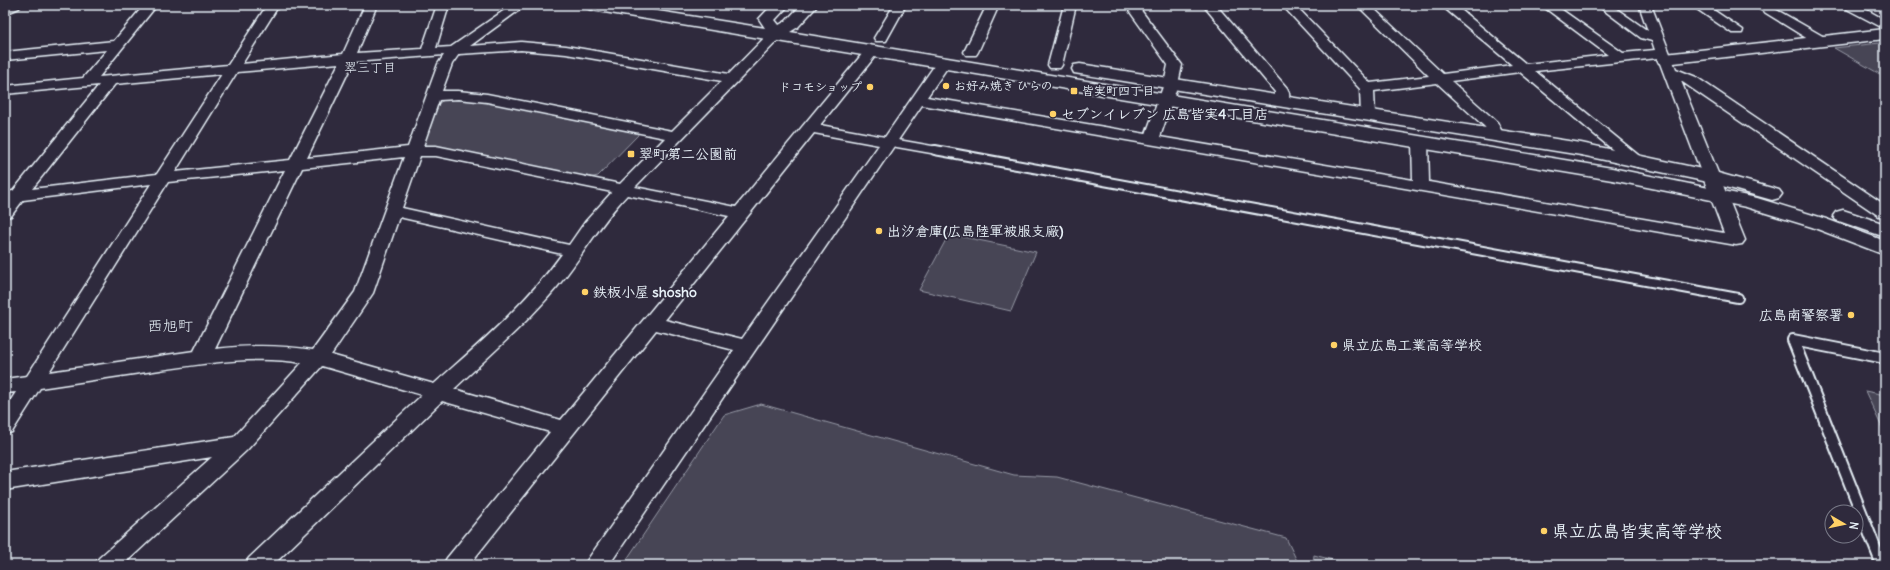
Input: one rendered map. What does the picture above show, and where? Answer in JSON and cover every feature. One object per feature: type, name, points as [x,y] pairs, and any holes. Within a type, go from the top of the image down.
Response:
[{"type":"street","points":[[5,10],[15,5]]},
{"type":"street","points":[[87,83],[151,5]]},
{"type":"street","points":[[5,426],[273,5]]},
{"type":"street","points":[[201,357],[297,164],[348,58],[371,5]]},
{"type":"street","points":[[428,52],[443,5]]},
{"type":"street","points":[[107,565],[240,444],[318,358],[364,293],[445,64],[456,49],[520,5]]},
{"type":"street","points":[[592,5],[771,27],[877,44],[971,52],[1055,65],[1168,92],[1420,142],[1612,174],[1750,202],[1812,221],[1885,248]]},
{"type":"street","points":[[678,5],[771,27],[792,24],[877,44],[944,62],[1168,92],[1282,102],[1581,149],[1711,177],[1786,198],[1885,231]]},
{"type":"street","points":[[257,565],[525,312],[552,281],[591,226],[623,189],[732,80],[771,27],[781,5]]},
{"type":"street","points":[[792,24],[810,5]]},
{"type":"street","points":[[455,565],[741,214],[877,44],[900,5]]},
{"type":"street","points":[[971,52],[992,5]]},
{"type":"street","points":[[1055,65],[1070,5]]},
{"type":"street","points":[[1131,5],[1175,65],[1168,92],[1151,140]]},
{"type":"street","points":[[1209,5],[1282,91],[1282,102]]},
{"type":"street","points":[[1288,5],[1366,88],[1368,115]]},
{"type":"street","points":[[1362,5],[1492,125],[1496,136]]},
{"type":"street","points":[[1447,5],[1637,162]]},
{"type":"street","points":[[1548,5],[1621,58]]},
{"type":"street","points":[[1603,5],[1646,35],[1657,38]]},
{"type":"street","points":[[918,100],[1736,240],[1717,195],[1645,5]]},
{"type":"street","points":[[1697,5],[1736,30]]},
{"type":"street","points":[[1760,5],[1821,41]]},
{"type":"street","points":[[1849,5],[1885,25]]},
{"type":"street","points":[[1366,88],[1523,68],[1621,58],[1666,61],[1885,34]]},
{"type":"street","points":[[5,56],[118,45]]},
{"type":"street","points":[[5,90],[348,58],[456,49],[521,46],[566,50],[732,80]]},
{"type":"street","points":[[1666,61],[1691,80],[1885,212]]},
{"type":"street","points":[[596,565],[944,62]]},
{"type":"street","points":[[5,212],[12,196],[111,80]]},
{"type":"street","points":[[434,96],[458,95],[487,98],[675,136]]},
{"type":"street","points":[[810,128],[889,142]]},
{"type":"street","points":[[1420,142],[1421,186]]},
{"type":"street","points":[[12,196],[415,151],[436,151],[741,214]]},
{"type":"street","points":[[393,211],[572,251]]},
{"type":"street","points":[[652,323],[747,347]]},
{"type":"street","points":[[5,386],[201,357],[249,352],[285,353],[318,358],[566,429]]},
{"type":"street","points":[[5,481],[240,444]]},
{"type":"lane","points":[[889,142],[1738,298]]},
{"type":"lane","points":[[1882,565],[1792,340],[1885,358]]},
{"type":"shaded area","points":[[1880,43],[1885,44],[1885,77],[1834,48]]},
{"type":"shaded area","points":[[458,99],[485,101],[637,132],[638,135],[598,176],[589,178],[461,151],[425,146],[423,144],[439,103],[444,100]]},
{"type":"shaded area","points":[[949,234],[1036,252],[1011,311],[919,290]]},
{"type":"shaded area","points":[[1865,391],[1885,395],[1885,434]]},
{"type":"shaded area","points":[[761,404],[1014,475],[1057,477],[1286,538],[1297,561],[1297,565],[623,565],[724,415]]},
{"type":"shaded area","points":[[1314,555],[1352,565],[1313,565]]},
{"type":"place","name":"お好み焼き ひらの","points":[[946,86]]},
{"type":"place","name":"ドコモショップ","points":[[870,87]]},
{"type":"place","name":"皆実町四丁目","points":[[1074,91]]},
{"type":"place","name":"セブンイレブン 広島皆実4丁目店","points":[[1053,114]]},
{"type":"place","name":"翠町第二公園前","points":[[631,154]]},
{"type":"place","name":"出汐倉庫(広島陸軍被服支廠)","points":[[879,231]]},
{"type":"place","name":"鉄板小屋 shosho","points":[[585,292]]},
{"type":"place","name":"広島南警察署","points":[[1851,315]]},
{"type":"place","name":"県立広島工業高等学校","points":[[1334,345]]},
{"type":"place","name":"県立広島皆実高等学校","points":[[1544,531]]},
{"type":"district","name":"翠三丁目","points":[[370,67]]},
{"type":"district","name":"西旭町","points":[[170,326]]}]
